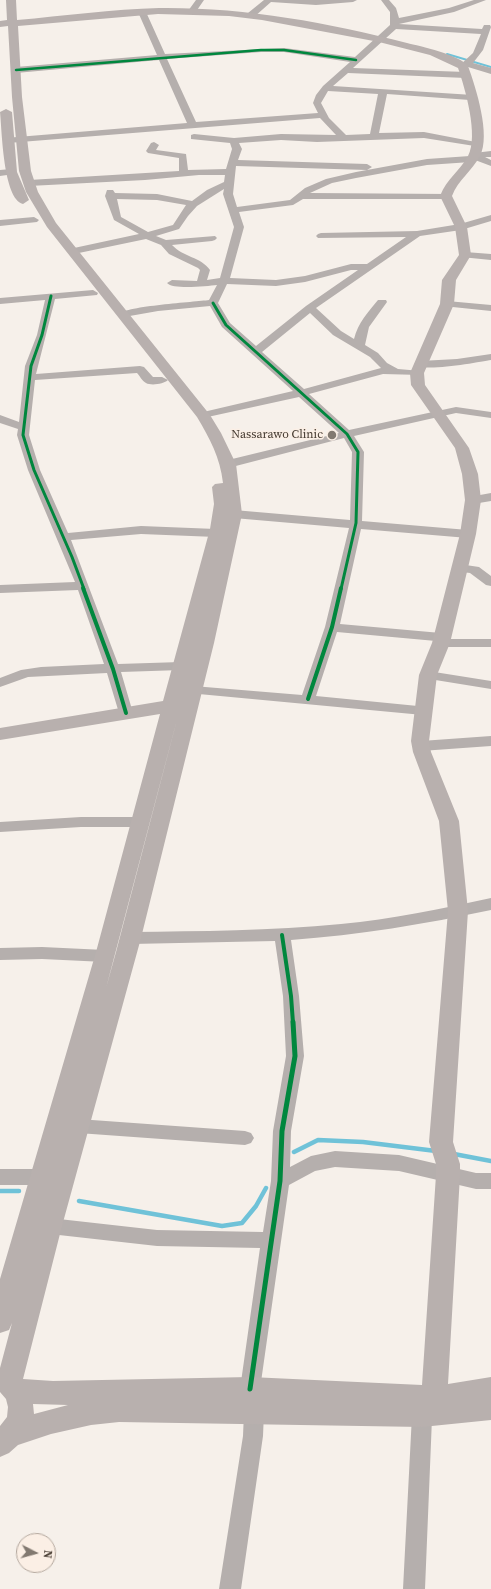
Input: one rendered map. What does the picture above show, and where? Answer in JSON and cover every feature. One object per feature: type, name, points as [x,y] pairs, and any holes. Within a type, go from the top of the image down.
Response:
[{"type":"main road","points":[[8,1383],[50,1226],[131,938],[184,700],[222,571],[227,513],[228,464],[203,416],[40,207],[29,183],[14,140],[5,21],[11,0]]},
{"type":"main road","points":[[5,21],[142,12],[196,6],[380,39],[434,53],[468,66],[470,96],[479,139],[474,153],[451,183],[446,196],[461,226],[465,255],[449,280],[447,304],[418,369],[418,385],[462,448],[470,474],[473,500],[468,534],[458,568],[441,640],[428,675],[423,710],[421,746],[449,821],[458,911],[446,1160],[428,1407]]},
{"type":"main road","points":[[5,21],[16,70],[11,97]]},
{"type":"main road","points":[[14,140],[6,173],[34,220],[191,418],[213,458],[220,483],[222,504],[227,513]]},
{"type":"main road","points":[[0,1322],[43,1177],[105,956],[141,822],[162,735],[184,700],[181,666],[216,533],[227,513]]},
{"type":"main road","points":[[0,734],[130,713],[184,700]]},
{"type":"main road","points":[[130,713],[151,720],[158,726],[162,735]]},
{"type":"main road","points":[[8,1383],[53,1393],[491,1408]]},
{"type":"main road","points":[[6,1440],[18,1424],[21,1412],[20,1399],[8,1383]]},
{"type":"main road","points":[[428,1407],[491,1390]]},
{"type":"main road","points":[[6,1440],[66,1417],[89,1412],[252,1401]]},
{"type":"street","points":[[251,15],[269,0]]},
{"type":"street","points":[[273,0],[316,3],[353,0]]},
{"type":"street","points":[[343,137],[323,115],[317,103],[320,95],[326,88],[380,39],[395,23],[451,10],[482,0]]},
{"type":"street","points":[[390,1],[396,16],[395,23]]},
{"type":"street","points":[[142,12],[157,50],[162,57],[193,126]]},
{"type":"street","points":[[395,23],[486,29],[480,50],[468,66]]},
{"type":"street","points":[[16,70],[261,50],[284,50],[356,60]]},
{"type":"street","points":[[346,70],[377,73],[468,66],[491,71]]},
{"type":"street","points":[[326,88],[470,96]]},
{"type":"street","points":[[374,135],[383,92]]},
{"type":"street","points":[[14,140],[323,115]]},
{"type":"street","points":[[194,137],[234,141],[281,137],[317,139],[374,135],[424,136],[474,153],[491,163]]},
{"type":"street","points":[[213,303],[228,272],[239,227],[228,194],[231,167],[237,149],[234,141]]},
{"type":"street","points":[[154,145],[151,151],[153,152],[183,156],[184,173]]},
{"type":"street","points":[[234,210],[274,206],[292,202],[308,190],[329,181],[474,153],[491,154]]},
{"type":"street","points":[[29,183],[154,176],[231,167],[390,168]]},
{"type":"street","points":[[154,176],[157,197]]},
{"type":"street","points":[[74,251],[109,245],[176,227],[183,214],[194,204],[204,196],[229,183]]},
{"type":"street","points":[[194,204],[157,197],[110,194],[117,218],[165,242],[173,252],[202,266],[205,270],[201,284]]},
{"type":"street","points":[[300,196],[446,196]]},
{"type":"street","points":[[321,236],[417,234],[461,226],[491,218]]},
{"type":"street","points":[[0,223],[34,220]]},
{"type":"street","points":[[255,352],[310,308],[417,234]]},
{"type":"street","points":[[165,242],[212,238]]},
{"type":"street","points":[[465,255],[491,257]]},
{"type":"street","points":[[172,283],[201,284],[224,281],[276,283],[305,279],[351,267],[370,267]]},
{"type":"street","points":[[0,301],[93,293]]},
{"type":"street","points":[[51,296],[42,335],[31,366],[23,435],[27,451],[83,586],[130,713]]},
{"type":"street","points":[[359,346],[360,333],[368,319],[382,302]]},
{"type":"street","points":[[124,314],[158,308],[213,303]]},
{"type":"street","points":[[213,303],[226,325],[346,434],[358,452],[356,524],[332,627],[308,699]]},
{"type":"street","points":[[447,304],[491,308]]},
{"type":"street","points":[[310,308],[337,333],[359,346],[394,371]]},
{"type":"street","points":[[203,416],[301,393],[383,371],[418,369],[491,357]]},
{"type":"street","points":[[30,377],[140,369],[150,381],[162,380]]},
{"type":"street","points":[[228,464],[346,434],[456,410],[491,415]]},
{"type":"street","points":[[0,418],[6,422],[24,427]]},
{"type":"street","points":[[473,500],[491,496]]},
{"type":"street","points":[[227,513],[468,534]]},
{"type":"street","points":[[63,537],[141,530],[216,533]]},
{"type":"street","points":[[458,568],[474,570],[491,582]]},
{"type":"street","points":[[0,589],[83,586]]},
{"type":"street","points":[[332,627],[441,640],[491,643]]},
{"type":"street","points":[[0,683],[26,673],[41,671],[181,666]]},
{"type":"street","points":[[428,675],[491,685]]},
{"type":"street","points":[[184,700],[308,699],[423,710]]},
{"type":"street","points":[[421,746],[491,741]]},
{"type":"street","points":[[0,827],[81,822],[141,822]]},
{"type":"street","points":[[131,938],[282,935],[391,924],[491,904]]},
{"type":"street","points":[[230,1589],[270,1240],[280,1181],[282,1131],[295,1056],[291,996],[282,935]]},
{"type":"street","points":[[0,954],[42,953],[105,956]]},
{"type":"street","points":[[78,1126],[245,1138]]},
{"type":"street","points":[[280,1181],[311,1164],[335,1159],[399,1163],[446,1160],[476,1181],[491,1181]]},
{"type":"street","points":[[0,1177],[65,1177]]},
{"type":"street","points":[[50,1226],[158,1238],[270,1240]]},
{"type":"street","points":[[414,1589],[428,1407]]},
{"type":"waterway","points":[[447,54],[491,67]]},
{"type":"waterway","points":[[294,1152],[318,1140],[363,1142],[436,1151]]},
{"type":"waterway","points":[[454,1154],[491,1161]]},
{"type":"waterway","points":[[79,1201],[222,1226],[242,1223],[256,1206],[266,1188]]},
{"type":"waterway","points":[[0,1191],[19,1191]]},
{"type":"cycle path","points":[[16,70],[261,50],[284,50],[356,60]]},
{"type":"cycle path","points":[[51,296],[42,335],[31,366],[23,435],[34,470],[72,557],[113,669],[126,713]]},
{"type":"cycle path","points":[[213,303],[226,325],[347,434],[358,452],[356,523],[332,627],[308,699]]},
{"type":"cycle path","points":[[250,1389],[258,1324],[280,1181],[282,1131],[295,1056],[291,996],[282,935]]},
{"type":"place","name":"Nassarawo Clinic","points":[[332,435]]}]
